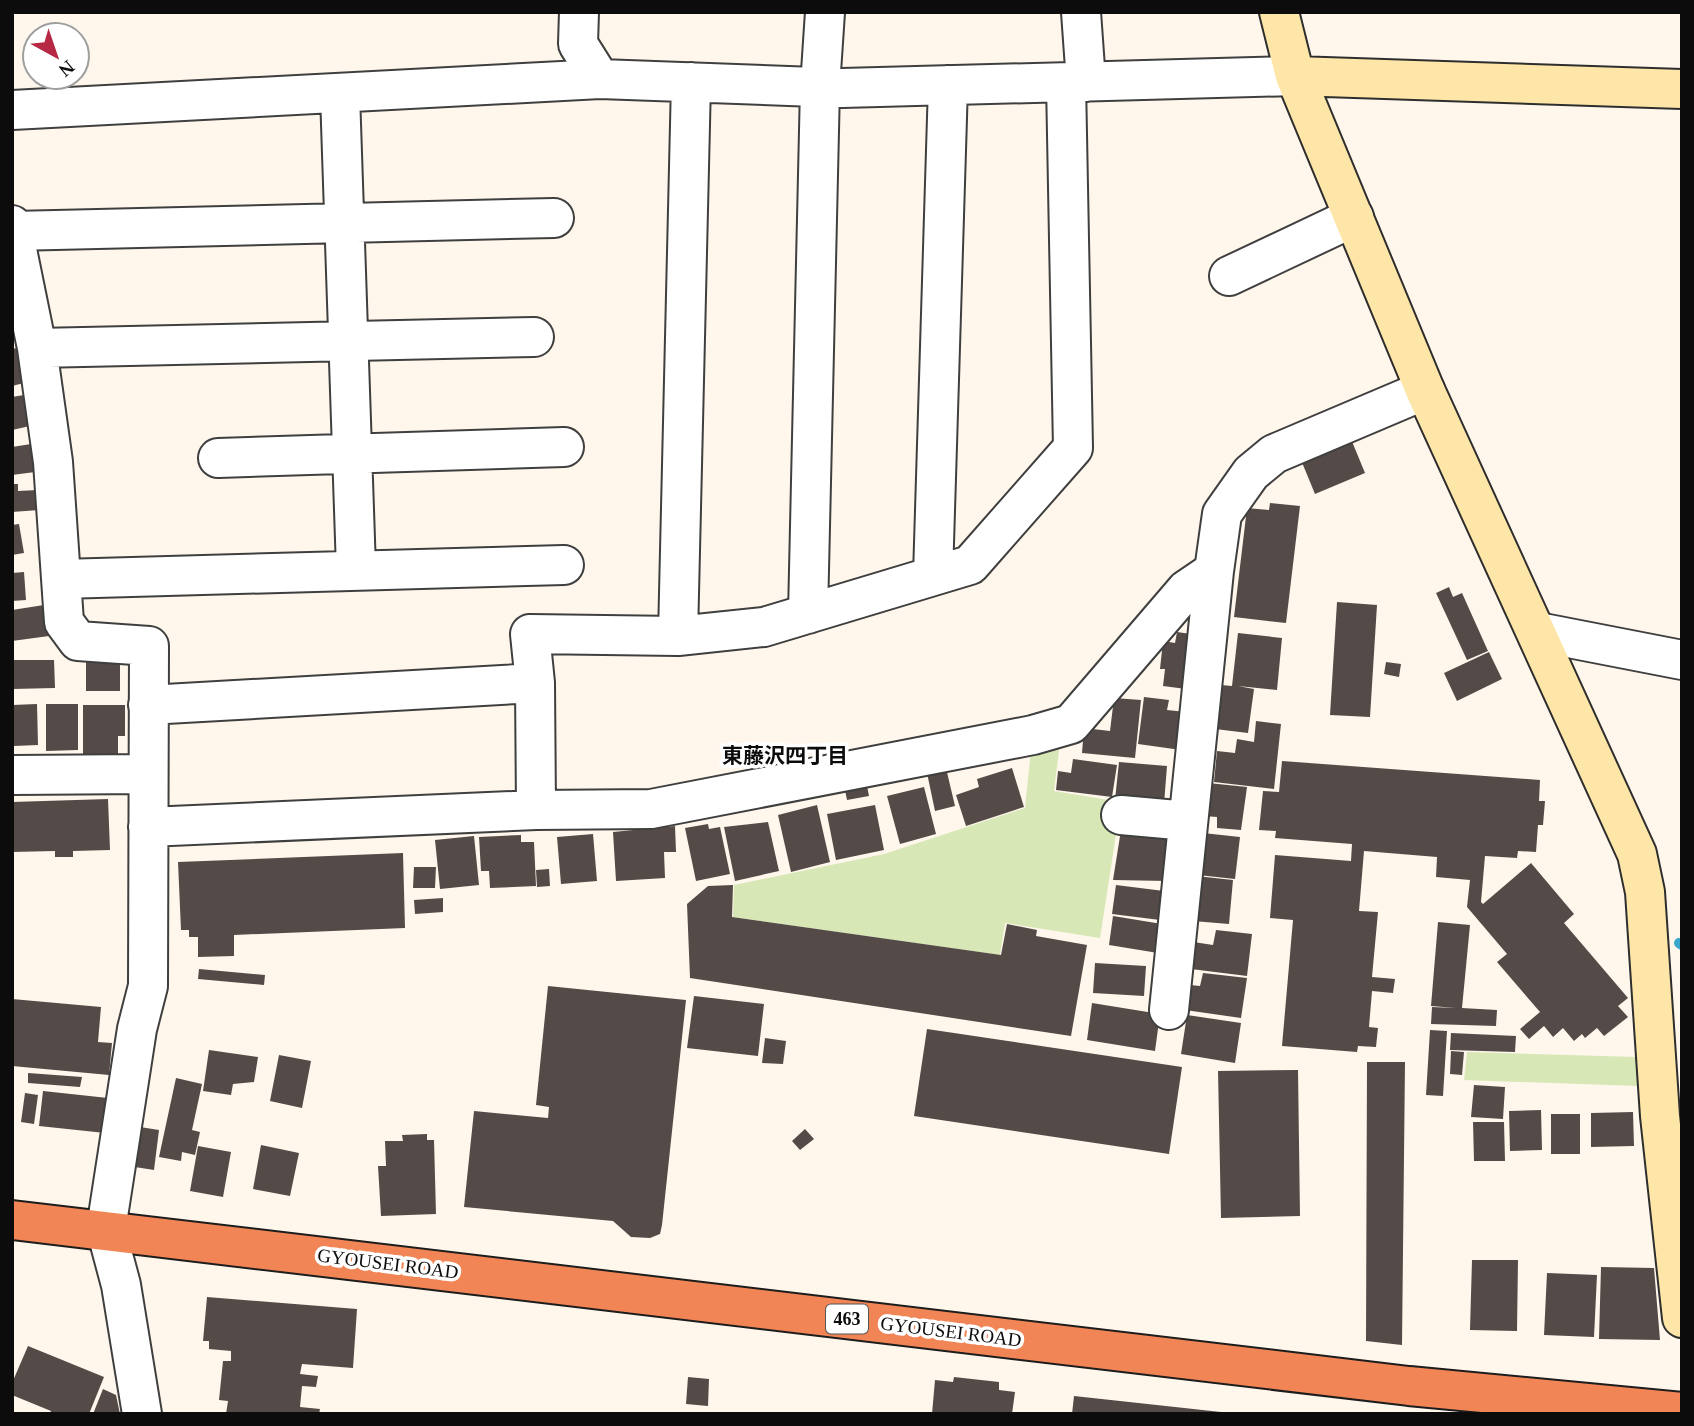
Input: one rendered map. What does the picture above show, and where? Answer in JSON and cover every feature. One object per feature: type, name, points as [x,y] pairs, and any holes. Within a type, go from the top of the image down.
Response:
[{"type":"highway","name":"GYOUSEI ROAD","points":[[12,1220],[106,1229],[1409,1386],[1682,1412]]},
{"type":"street","points":[[579,12],[579,44],[600,79]]},
{"type":"street","points":[[808,614],[820,87],[825,12]]},
{"type":"street","points":[[536,810],[535,683],[530,634],[678,636],[764,627],[970,565],[1073,448],[1076,82],[1082,12]]},
{"type":"street","points":[[1279,12],[1295,76],[1424,390],[1538,632],[1637,855],[1646,892],[1671,1115],[1682,1318]]},
{"type":"street","points":[[12,110],[600,79],[820,87],[1295,76],[1682,89]]},
{"type":"street","points":[[678,636],[691,82]]},
{"type":"street","points":[[933,576],[948,85]]},
{"type":"street","points":[[340,93],[356,569]]},
{"type":"street","points":[[1229,276],[1354,217]]},
{"type":"street","points":[[142,1414],[121,1285],[106,1229],[137,1029],[148,986],[146,774],[149,646],[78,641],[64,622],[52,462],[37,348],[13,228],[554,218]]},
{"type":"street","points":[[37,348],[534,337]]},
{"type":"street","points":[[1169,1010],[1222,514],[1251,474],[1275,454],[1424,390]]},
{"type":"street","points":[[218,458],[564,447]]},
{"type":"street","points":[[61,579],[564,565]]},
{"type":"street","points":[[148,827],[536,810],[650,809],[1033,735],[1071,724],[1186,590],[1214,571]]},
{"type":"street","points":[[1538,632],[1682,660]]},
{"type":"street","points":[[148,705],[535,683]]},
{"type":"street","points":[[12,775],[146,774]]},
{"type":"street","points":[[1121,815],[1188,821]]},
{"type":"green space","points":[[1060,742],[1054,791],[1121,802],[1100,938],[1005,923],[1000,955],[733,917],[734,885],[884,854],[1025,808],[1031,750]]},
{"type":"green space","points":[[1467,1052],[1636,1057],[1638,1086],[1464,1080]]},
{"type":"building","points":[[17,348],[24,383],[12,386],[12,349]]},
{"type":"building","points":[[24,395],[30,426],[12,430],[12,397]]},
{"type":"building","points":[[1351,439],[1365,473],[1315,494],[1301,460]]},
{"type":"building","points":[[31,444],[35,472],[12,475],[12,447]]},
{"type":"building","points":[[12,484],[18,484],[18,491],[38,490],[39,510],[12,512]]},
{"type":"building","points":[[1270,503],[1300,506],[1286,623],[1234,617],[1247,508],[1269,510]]},
{"type":"building","points":[[19,524],[24,553],[12,555],[12,525]]},
{"type":"building","points":[[24,572],[26,600],[12,601],[12,573]]},
{"type":"building","points":[[1449,587],[1453,597],[1462,593],[1488,651],[1467,660],[1436,593]]},
{"type":"building","points":[[1337,602],[1377,605],[1370,717],[1330,715]]},
{"type":"building","points":[[44,605],[49,636],[12,641],[12,610]]},
{"type":"building","points":[[1177,632],[1198,635],[1186,689],[1163,686],[1165,669],[1160,669],[1163,641],[1175,643]]},
{"type":"building","points":[[1238,633],[1282,638],[1277,690],[1238,686],[1254,689],[1248,733],[1215,729],[1221,685],[1232,686]]},
{"type":"building","points":[[1489,652],[1502,679],[1457,701],[1444,673]]},
{"type":"building","points":[[12,660],[54,660],[55,688],[12,689]]},
{"type":"building","points":[[86,661],[120,661],[120,691],[86,691]]},
{"type":"building","points":[[1386,662],[1401,664],[1399,677],[1384,674]]},
{"type":"building","points":[[1144,697],[1169,700],[1167,710],[1186,712],[1181,750],[1138,744]]},
{"type":"building","points":[[1114,698],[1141,700],[1135,758],[1082,753],[1084,728],[1110,731]]},
{"type":"building","points":[[37,704],[38,745],[14,746],[12,705]]},
{"type":"building","points":[[46,704],[78,704],[78,750],[46,751]]},
{"type":"building","points":[[83,705],[125,705],[125,736],[118,736],[118,754],[83,754]]},
{"type":"building","points":[[1256,721],[1281,724],[1274,789],[1214,782],[1217,751],[1235,753],[1237,739],[1254,742]]},
{"type":"building","points":[[1073,759],[1117,765],[1112,797],[1056,790],[1058,771],[1071,773]]},
{"type":"building","points":[[1282,761],[1540,780],[1539,801],[1545,801],[1543,825],[1538,825],[1536,852],[1518,851],[1517,858],[1485,856],[1481,902],[1483,904],[1531,863],[1574,914],[1564,923],[1628,998],[1618,1006],[1628,1017],[1604,1036],[1597,1028],[1585,1038],[1582,1034],[1574,1041],[1563,1028],[1553,1037],[1544,1026],[1529,1039],[1520,1029],[1540,1012],[1497,962],[1507,954],[1467,907],[1470,880],[1436,877],[1437,857],[1364,851],[1359,911],[1378,912],[1372,977],[1395,979],[1393,993],[1372,991],[1369,1027],[1378,1028],[1376,1047],[1358,1046],[1357,1052],[1282,1046],[1293,920],[1270,918],[1275,855],[1351,861],[1352,844],[1275,838],[1276,831],[1259,830],[1263,791],[1279,792]]},
{"type":"building","points":[[1119,762],[1167,766],[1164,804],[1115,800]]},
{"type":"building","points":[[946,768],[955,806],[935,811],[927,773]]},
{"type":"building","points":[[1012,768],[1024,807],[966,826],[956,795],[979,787],[977,779]]},
{"type":"building","points":[[1208,783],[1247,787],[1241,830],[1217,828],[1217,817],[1204,816]]},
{"type":"building","points":[[867,786],[869,796],[847,800],[845,790]]},
{"type":"building","points":[[924,787],[936,834],[900,844],[887,796]]},
{"type":"building","points":[[108,799],[110,850],[73,851],[73,857],[55,857],[55,851],[12,852],[12,802]]},
{"type":"building","points":[[817,805],[830,862],[791,872],[778,815]]},
{"type":"building","points":[[875,805],[884,850],[836,860],[827,814]]},
{"type":"building","points":[[768,822],[779,871],[735,881],[724,827]]},
{"type":"building","points":[[708,824],[709,829],[720,827],[730,874],[696,881],[685,828]]},
{"type":"building","points":[[675,826],[676,852],[664,852],[665,878],[616,881],[613,832]]},
{"type":"building","points":[[1121,830],[1171,838],[1167,881],[1113,880]]},
{"type":"building","points":[[1203,833],[1240,837],[1235,879],[1198,875]]},
{"type":"building","points":[[593,834],[597,881],[561,884],[557,837]]},
{"type":"building","points":[[521,835],[521,842],[534,842],[536,886],[490,888],[489,871],[481,871],[479,837]]},
{"type":"building","points":[[474,836],[479,885],[440,889],[435,840]]},
{"type":"building","points":[[403,853],[405,928],[234,935],[234,956],[198,957],[198,937],[189,937],[189,930],[181,930],[178,862]]},
{"type":"building","points":[[414,867],[436,867],[435,888],[413,888]]},
{"type":"building","points":[[549,869],[550,886],[537,887],[536,870]]},
{"type":"building","points":[[1196,876],[1233,880],[1229,924],[1193,921]]},
{"type":"building","points":[[733,885],[732,917],[1001,955],[1007,924],[1037,930],[1036,936],[1087,945],[1071,1036],[690,978],[687,904],[708,886]]},
{"type":"building","points":[[1116,885],[1164,891],[1160,920],[1112,914]]},
{"type":"building","points":[[443,898],[443,912],[415,914],[414,900]]},
{"type":"building","points":[[1113,916],[1162,924],[1158,953],[1109,945]]},
{"type":"building","points":[[1438,922],[1470,925],[1462,1008],[1497,1010],[1496,1026],[1431,1024],[1432,1007],[1456,1008],[1431,1006]]},
{"type":"building","points":[[1216,930],[1252,934],[1247,976],[1183,968],[1187,941],[1213,945]]},
{"type":"building","points":[[1095,963],[1146,966],[1144,996],[1093,993]]},
{"type":"building","points":[[199,969],[265,975],[264,985],[198,979]]},
{"type":"building","points":[[1203,973],[1247,978],[1241,1018],[1178,1009],[1181,984],[1200,986]]},
{"type":"building","points":[[548,986],[686,1000],[660,1234],[650,1238],[631,1237],[613,1221],[464,1207],[474,1111],[548,1118],[549,1107],[536,1105]]},
{"type":"building","points":[[694,996],[764,1004],[758,1056],[687,1048]]},
{"type":"building","points":[[12,999],[101,1007],[98,1042],[112,1043],[109,1075],[12,1066]]},
{"type":"building","points":[[1092,1003],[1160,1014],[1155,1051],[1087,1040]]},
{"type":"building","points":[[1187,1015],[1241,1023],[1235,1063],[1181,1054]]},
{"type":"building","points":[[927,1029],[1182,1067],[1169,1154],[914,1116]]},
{"type":"building","points":[[1430,1030],[1447,1031],[1443,1096],[1426,1095]]},
{"type":"building","points":[[1451,1033],[1516,1036],[1515,1052],[1450,1050]]},
{"type":"building","points":[[765,1038],[786,1041],[783,1064],[762,1063]]},
{"type":"building","points":[[209,1050],[258,1057],[254,1082],[233,1084],[231,1095],[203,1091]]},
{"type":"building","points":[[1451,1051],[1464,1052],[1462,1075],[1450,1074]]},
{"type":"building","points":[[279,1055],[311,1061],[302,1108],[270,1101]]},
{"type":"building","points":[[1367,1062],[1405,1062],[1402,1345],[1366,1341]]},
{"type":"building","points":[[1298,1070],[1300,1216],[1221,1218],[1218,1071]]},
{"type":"building","points":[[28,1073],[82,1077],[80,1087],[28,1083]]},
{"type":"building","points":[[176,1078],[202,1084],[192,1130],[200,1132],[195,1155],[182,1152],[181,1161],[159,1157]]},
{"type":"building","points":[[1474,1085],[1505,1087],[1503,1119],[1471,1117]]},
{"type":"building","points":[[43,1091],[108,1098],[105,1133],[39,1126]]},
{"type":"building","points":[[25,1093],[38,1095],[34,1124],[21,1122]]},
{"type":"building","points":[[1541,1110],[1542,1150],[1510,1151],[1509,1111]]},
{"type":"building","points":[[1633,1112],[1634,1146],[1591,1147],[1591,1113]]},
{"type":"building","points":[[1551,1114],[1580,1114],[1580,1154],[1551,1154]]},
{"type":"building","points":[[1473,1122],[1504,1122],[1505,1161],[1474,1161]]},
{"type":"building","points":[[140,1127],[159,1130],[154,1170],[135,1167]]},
{"type":"building","points":[[805,1129],[814,1139],[800,1150],[792,1141]]},
{"type":"building","points":[[427,1134],[427,1140],[434,1140],[436,1214],[381,1216],[378,1166],[386,1166],[385,1141],[403,1141],[402,1135]]},
{"type":"building","points":[[261,1145],[299,1153],[290,1196],[253,1189]]},
{"type":"building","points":[[198,1146],[231,1152],[223,1197],[190,1191]]},
{"type":"building","points":[[1472,1260],[1518,1260],[1517,1331],[1470,1330]]},
{"type":"building","points":[[1601,1267],[1654,1268],[1660,1340],[1599,1339]]},
{"type":"building","points":[[1547,1273],[1597,1275],[1594,1337],[1544,1335]]},
{"type":"building","points":[[207,1297],[357,1309],[353,1368],[302,1364],[300,1374],[318,1376],[316,1387],[302,1386],[300,1407],[320,1409],[319,1414],[226,1414],[228,1401],[219,1400],[223,1361],[231,1361],[231,1351],[209,1349],[209,1341],[203,1341]]},
{"type":"building","points":[[28,1346],[104,1377],[89,1414],[50,1414],[51,1411],[12,1395],[12,1383]]},
{"type":"building","points":[[688,1377],[709,1379],[708,1406],[686,1404]]},
{"type":"building","points":[[954,1377],[999,1382],[999,1390],[1015,1392],[1012,1414],[932,1414],[935,1380],[953,1382]]},
{"type":"building","points":[[103,1389],[116,1395],[120,1414],[93,1414]]},
{"type":"building","points":[[1074,1396],[1221,1412],[1221,1414],[1072,1414]]},
{"type":"district","name":"東藤沢四丁目","points":[[785,756]]}]
